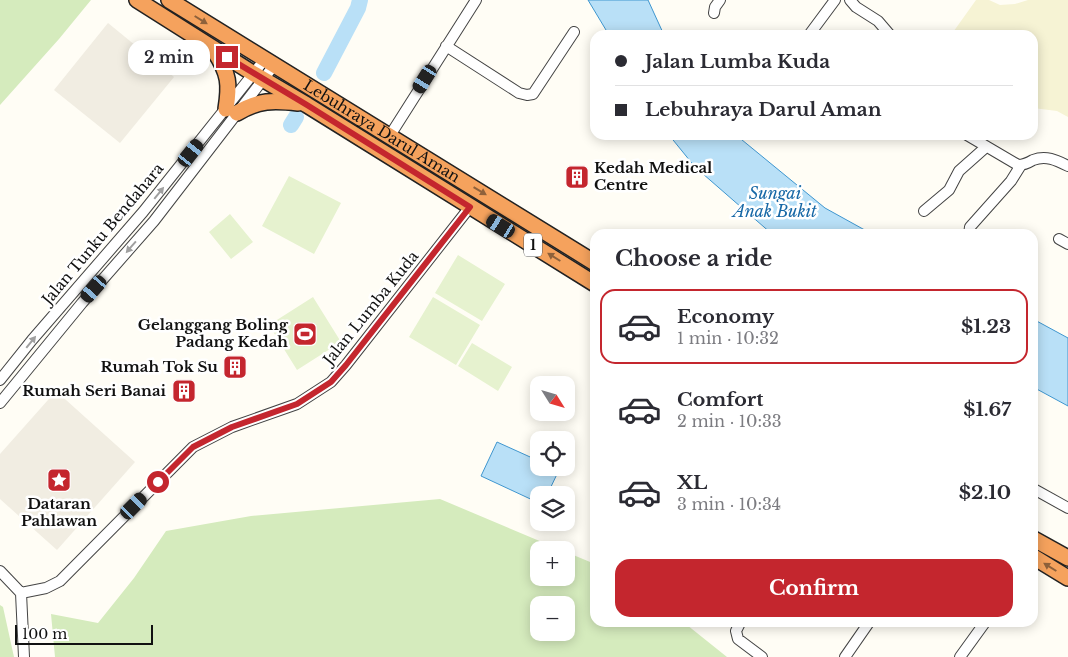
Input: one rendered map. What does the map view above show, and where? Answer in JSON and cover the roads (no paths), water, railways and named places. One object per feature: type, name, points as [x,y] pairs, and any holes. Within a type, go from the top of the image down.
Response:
[{"type":"highway","name":"Lebuhraya Darul Aman","points":[[137,0],[213,49],[307,105],[590,281]]},
{"type":"highway","name":"Lebuhraya Darul Aman","points":[[174,3],[590,260]]},
{"type":"highway","points":[[170,22],[174,3]]},
{"type":"highway","points":[[213,49],[226,70],[232,111],[263,102],[279,100],[307,105]]},
{"type":"highway","points":[[1038,541],[1068,558]]},
{"type":"highway","points":[[1038,559],[1068,578]]},
{"type":"street","points":[[389,137],[476,0]]},
{"type":"street","points":[[714,13],[715,7],[720,0]]},
{"type":"street","points":[[813,30],[835,0]]},
{"type":"street","points":[[850,0],[886,30]]},
{"type":"street","points":[[446,46],[519,93],[527,95],[533,94],[574,32]]},
{"type":"street","name":"Jalan Tunku Bendahara","points":[[0,380],[32,340],[232,111],[270,62]]},
{"type":"street","name":"Jalan Tunku Bendahara","points":[[0,403],[82,303],[154,221],[232,111]]},
{"type":"street","points":[[976,140],[1014,163],[1021,165]]},
{"type":"street","points":[[924,211],[949,190],[959,171],[986,146]]},
{"type":"street","points":[[970,229],[1003,191],[1021,165],[1036,159],[1050,158],[1068,166]]},
{"type":"street","name":"Jalan Lumba Kuda","points":[[21,593],[46,588],[60,581],[193,447],[232,427],[297,404],[331,382],[470,207]]},
{"type":"street","points":[[144,212],[154,221]]},
{"type":"street","points":[[1038,491],[1068,508]]},
{"type":"street","points":[[0,571],[21,593],[24,657]]},
{"type":"street","points":[[738,627],[736,631],[738,639],[762,657]]},
{"type":"street","points":[[845,657],[866,627]]},
{"type":"street","points":[[960,657],[982,627]]},
{"type":"water","points":[[588,0],[648,0],[662,30],[606,30]]},
{"type":"water","name":"Sungai Anak Bukit","points":[[673,140],[742,140],[825,208],[863,229],[766,229],[695,167]]},
{"type":"water","points":[[1038,322],[1068,338],[1068,406],[1038,390]]},
{"type":"water","points":[[497,442],[530,457],[530,476],[556,476],[551,486],[530,486],[530,499],[481,476]]},
{"type":"waterway","points":[[324,73],[358,8],[360,0]]},
{"type":"waterway","points":[[291,125],[296,117]]},
{"type":"place","name":"Kedah Medical Centre","points":[[577,177]]},
{"type":"place","name":"Gelanggang Boling Padang Kedah","points":[[305,334]]},
{"type":"place","name":"Rumah Tok Su","points":[[235,367]]},
{"type":"place","name":"Rumah Seri Banai","points":[[184,391]]},
{"type":"place","name":"Dataran Pahlawan","points":[[59,480]]}]
